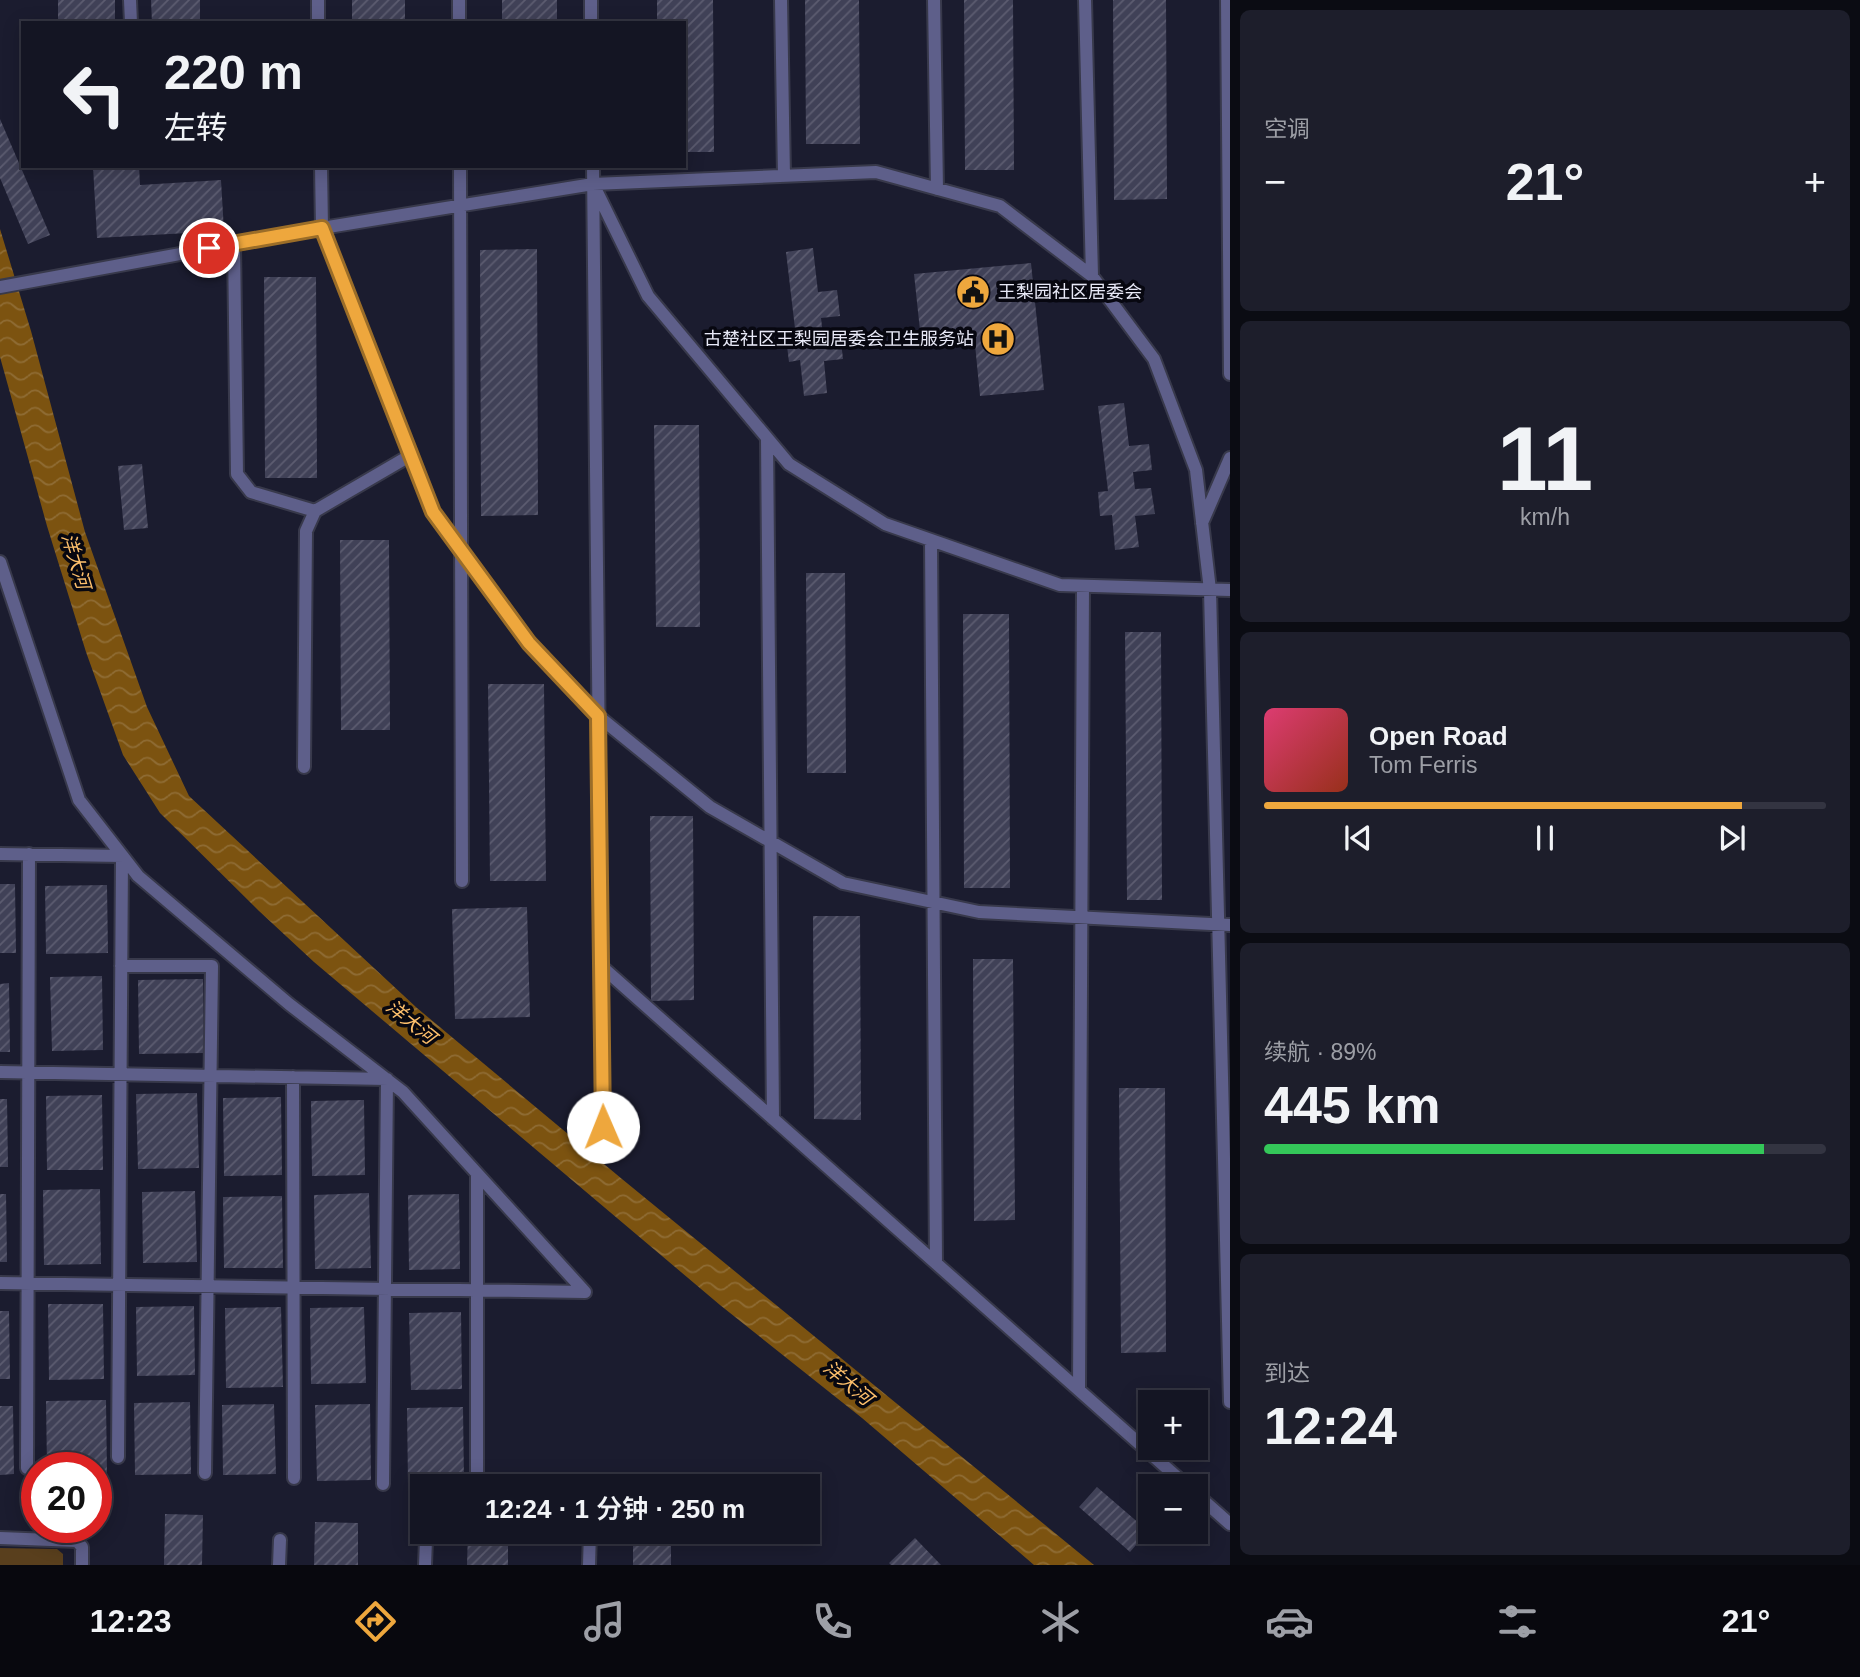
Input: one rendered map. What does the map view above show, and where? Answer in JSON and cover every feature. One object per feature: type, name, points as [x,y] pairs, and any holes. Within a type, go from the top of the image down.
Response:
[{"type":"lane","points":[[130,0],[131,21]]},
{"type":"lane","points":[[318,0],[318,21]]},
{"type":"lane","points":[[459,0],[459,21]]},
{"type":"lane","points":[[591,0],[591,21]]},
{"type":"lane","points":[[781,0],[784,176]]},
{"type":"lane","points":[[934,0],[937,189]]},
{"type":"lane","points":[[1085,0],[1092,276]]},
{"type":"lane","points":[[1227,0],[1230,374]]},
{"type":"lane","points":[[321,168],[322,228],[433,512],[529,643],[598,716],[710,807],[843,883],[979,912],[1224,924]]},
{"type":"lane","points":[[460,168],[462,881]]},
{"type":"lane","points":[[593,168],[603,1127]]},
{"type":"lane","points":[[0,286],[322,228],[593,184],[876,172],[1000,206],[1092,276],[1154,359],[1196,470],[1210,590],[1224,924],[1230,1402]]},
{"type":"lane","points":[[593,184],[648,296],[789,464],[831,491],[884,524],[1060,585],[1230,590]]},
{"type":"lane","points":[[234,244],[237,474],[251,492],[315,511]]},
{"type":"lane","points":[[768,439],[774,1119]]},
{"type":"lane","points":[[304,767],[306,531],[315,511],[411,455]]},
{"type":"lane","points":[[1202,523],[1230,458]]},
{"type":"lane","points":[[931,540],[936,1263]]},
{"type":"lane","points":[[0,562],[79,800],[138,876],[279,996],[403,1092],[585,1293],[0,1283]]},
{"type":"lane","points":[[1079,1390],[1083,586]]},
{"type":"lane","points":[[0,854],[122,856]]},
{"type":"lane","points":[[27,1452],[29,854]]},
{"type":"lane","points":[[118,1457],[122,856]]},
{"type":"lane","points":[[121,966],[212,966],[205,1473]]},
{"type":"lane","points":[[601,966],[1174,1474]]},
{"type":"lane","points":[[0,1072],[387,1079]]},
{"type":"lane","points":[[293,1077],[294,1478]]},
{"type":"lane","points":[[383,1484],[387,1079]]},
{"type":"lane","points":[[477,1174],[477,1474]]},
{"type":"lane","points":[[1208,1505],[1230,1524]]},
{"type":"lane","points":[[0,1538],[76,1541],[82,1547],[82,1565]]},
{"type":"lane","points":[[279,1565],[280,1540]]},
{"type":"lane","points":[[425,1565],[426,1544]]},
{"type":"lane","points":[[589,1565],[590,1544]]},
{"type":"shaded area","points":[[0,1548],[57,1549],[63,1554],[63,1565],[0,1565]]},
{"type":"water","name":"洋大河","points":[[0,229],[31,331],[85,532],[147,707],[189,796],[417,1008],[1094,1565],[1034,1565],[862,1418],[720,1305],[314,962],[160,813],[123,755],[86,652],[47,526],[0,357]]},
{"type":"building","points":[[58,0],[115,0],[115,21],[58,21]]},
{"type":"building","points":[[151,0],[200,0],[200,21],[152,21]]},
{"type":"building","points":[[352,0],[405,0],[405,21],[352,21]]},
{"type":"building","points":[[502,0],[557,0],[557,21],[502,21]]},
{"type":"building","points":[[657,0],[713,0],[714,152],[686,152],[686,21],[657,21]]},
{"type":"building","points":[[805,0],[859,0],[860,144],[806,144]]},
{"type":"building","points":[[964,0],[1013,0],[1014,170],[965,170]]},
{"type":"building","points":[[1113,0],[1166,0],[1167,199],[1114,200]]},
{"type":"building","points":[[0,119],[50,235],[28,244],[0,178]]},
{"type":"building","points":[[93,168],[139,168],[140,185],[221,180],[224,231],[97,238]]},
{"type":"building","points":[[813,248],[818,292],[837,290],[840,316],[821,318],[823,335],[840,333],[843,359],[824,361],[827,393],[804,396],[800,360],[789,362],[786,338],[796,337],[786,252]]},
{"type":"building","points":[[537,249],[538,515],[481,516],[480,250]]},
{"type":"building","points":[[1031,263],[1044,390],[980,396],[974,334],[921,340],[914,274]]},
{"type":"building","points":[[264,277],[316,277],[317,478],[265,478]]},
{"type":"building","points":[[1124,403],[1129,446],[1149,444],[1152,470],[1133,472],[1135,489],[1151,488],[1155,514],[1135,516],[1139,547],[1115,550],[1112,515],[1100,516],[1098,492],[1108,491],[1098,406]]},
{"type":"building","points":[[654,425],[699,425],[700,627],[656,627]]},
{"type":"building","points":[[142,464],[148,528],[124,530],[118,466]]},
{"type":"building","points":[[340,540],[389,540],[390,730],[341,730]]},
{"type":"building","points":[[806,573],[845,573],[846,773],[807,773]]},
{"type":"building","points":[[963,614],[1009,614],[1010,888],[964,888]]},
{"type":"building","points":[[1125,632],[1161,632],[1162,900],[1127,900]]},
{"type":"building","points":[[488,684],[544,684],[546,881],[490,881]]},
{"type":"building","points":[[650,816],[693,816],[694,1000],[651,1001]]},
{"type":"building","points":[[0,884],[15,884],[16,953],[0,953]]},
{"type":"building","points":[[107,885],[108,953],[46,954],[45,886]]},
{"type":"building","points":[[527,907],[530,1017],[455,1019],[452,909]]},
{"type":"building","points":[[813,916],[860,916],[861,1120],[814,1119]]},
{"type":"building","points":[[973,959],[1013,959],[1015,1220],[974,1221]]},
{"type":"building","points":[[102,976],[103,1050],[52,1051],[50,977]]},
{"type":"building","points":[[203,979],[204,1053],[139,1054],[138,980]]},
{"type":"building","points":[[9,983],[10,1052],[0,1052],[0,984]]},
{"type":"building","points":[[1119,1088],[1165,1088],[1166,1352],[1121,1353]]},
{"type":"building","points":[[197,1093],[199,1168],[138,1169],[136,1094]]},
{"type":"building","points":[[102,1095],[103,1170],[47,1170],[46,1096]]},
{"type":"building","points":[[281,1097],[282,1175],[224,1176],[223,1098]]},
{"type":"building","points":[[0,1099],[7,1099],[8,1167],[0,1167]]},
{"type":"building","points":[[364,1100],[365,1175],[312,1176],[311,1101]]},
{"type":"building","points":[[100,1189],[101,1264],[44,1265],[43,1190]]},
{"type":"building","points":[[195,1191],[197,1262],[143,1263],[142,1192]]},
{"type":"building","points":[[369,1193],[371,1268],[315,1269],[314,1195]]},
{"type":"building","points":[[0,1194],[6,1194],[7,1262],[0,1262]]},
{"type":"building","points":[[459,1194],[460,1269],[409,1270],[408,1195]]},
{"type":"building","points":[[282,1196],[283,1268],[224,1268],[223,1197]]},
{"type":"building","points":[[48,1304],[103,1304],[104,1379],[49,1380]]},
{"type":"building","points":[[194,1306],[195,1375],[137,1376],[136,1307]]},
{"type":"building","points":[[281,1307],[283,1387],[226,1388],[225,1308]]},
{"type":"building","points":[[364,1307],[366,1383],[311,1384],[310,1308]]},
{"type":"building","points":[[0,1311],[9,1311],[10,1379],[0,1379]]},
{"type":"building","points":[[461,1312],[462,1389],[411,1390],[409,1313]]},
{"type":"building","points":[[106,1400],[107,1452],[47,1452],[46,1401]]},
{"type":"building","points":[[190,1402],[191,1474],[135,1475],[134,1403]]},
{"type":"building","points":[[274,1404],[276,1474],[223,1475],[222,1405]]},
{"type":"building","points":[[370,1404],[371,1480],[317,1481],[315,1405]]},
{"type":"building","points":[[0,1406],[13,1406],[14,1474],[0,1475]]},
{"type":"building","points":[[463,1407],[464,1474],[410,1474],[408,1484],[407,1408]]},
{"type":"building","points":[[1097,1487],[1138,1522],[1138,1543],[1130,1552],[1079,1507]]},
{"type":"building","points":[[165,1514],[203,1515],[202,1565],[164,1565]]},
{"type":"building","points":[[315,1522],[358,1523],[358,1565],[314,1565]]},
{"type":"building","points":[[915,1538],[941,1565],[889,1563]]},
{"type":"building","points":[[468,1544],[508,1544],[508,1565],[467,1565]]},
{"type":"building","points":[[633,1544],[671,1544],[671,1565],[633,1565]]},
{"type":"place","name":"王梨园社区居委会","points":[[973,292]]},
{"type":"place","name":"古楚社区王梨园居委会卫生服务站","points":[[998,339]]},
{"type":"route","points":[[209,248],[322,228],[433,512],[529,643],[598,716],[603,1127]]}]
